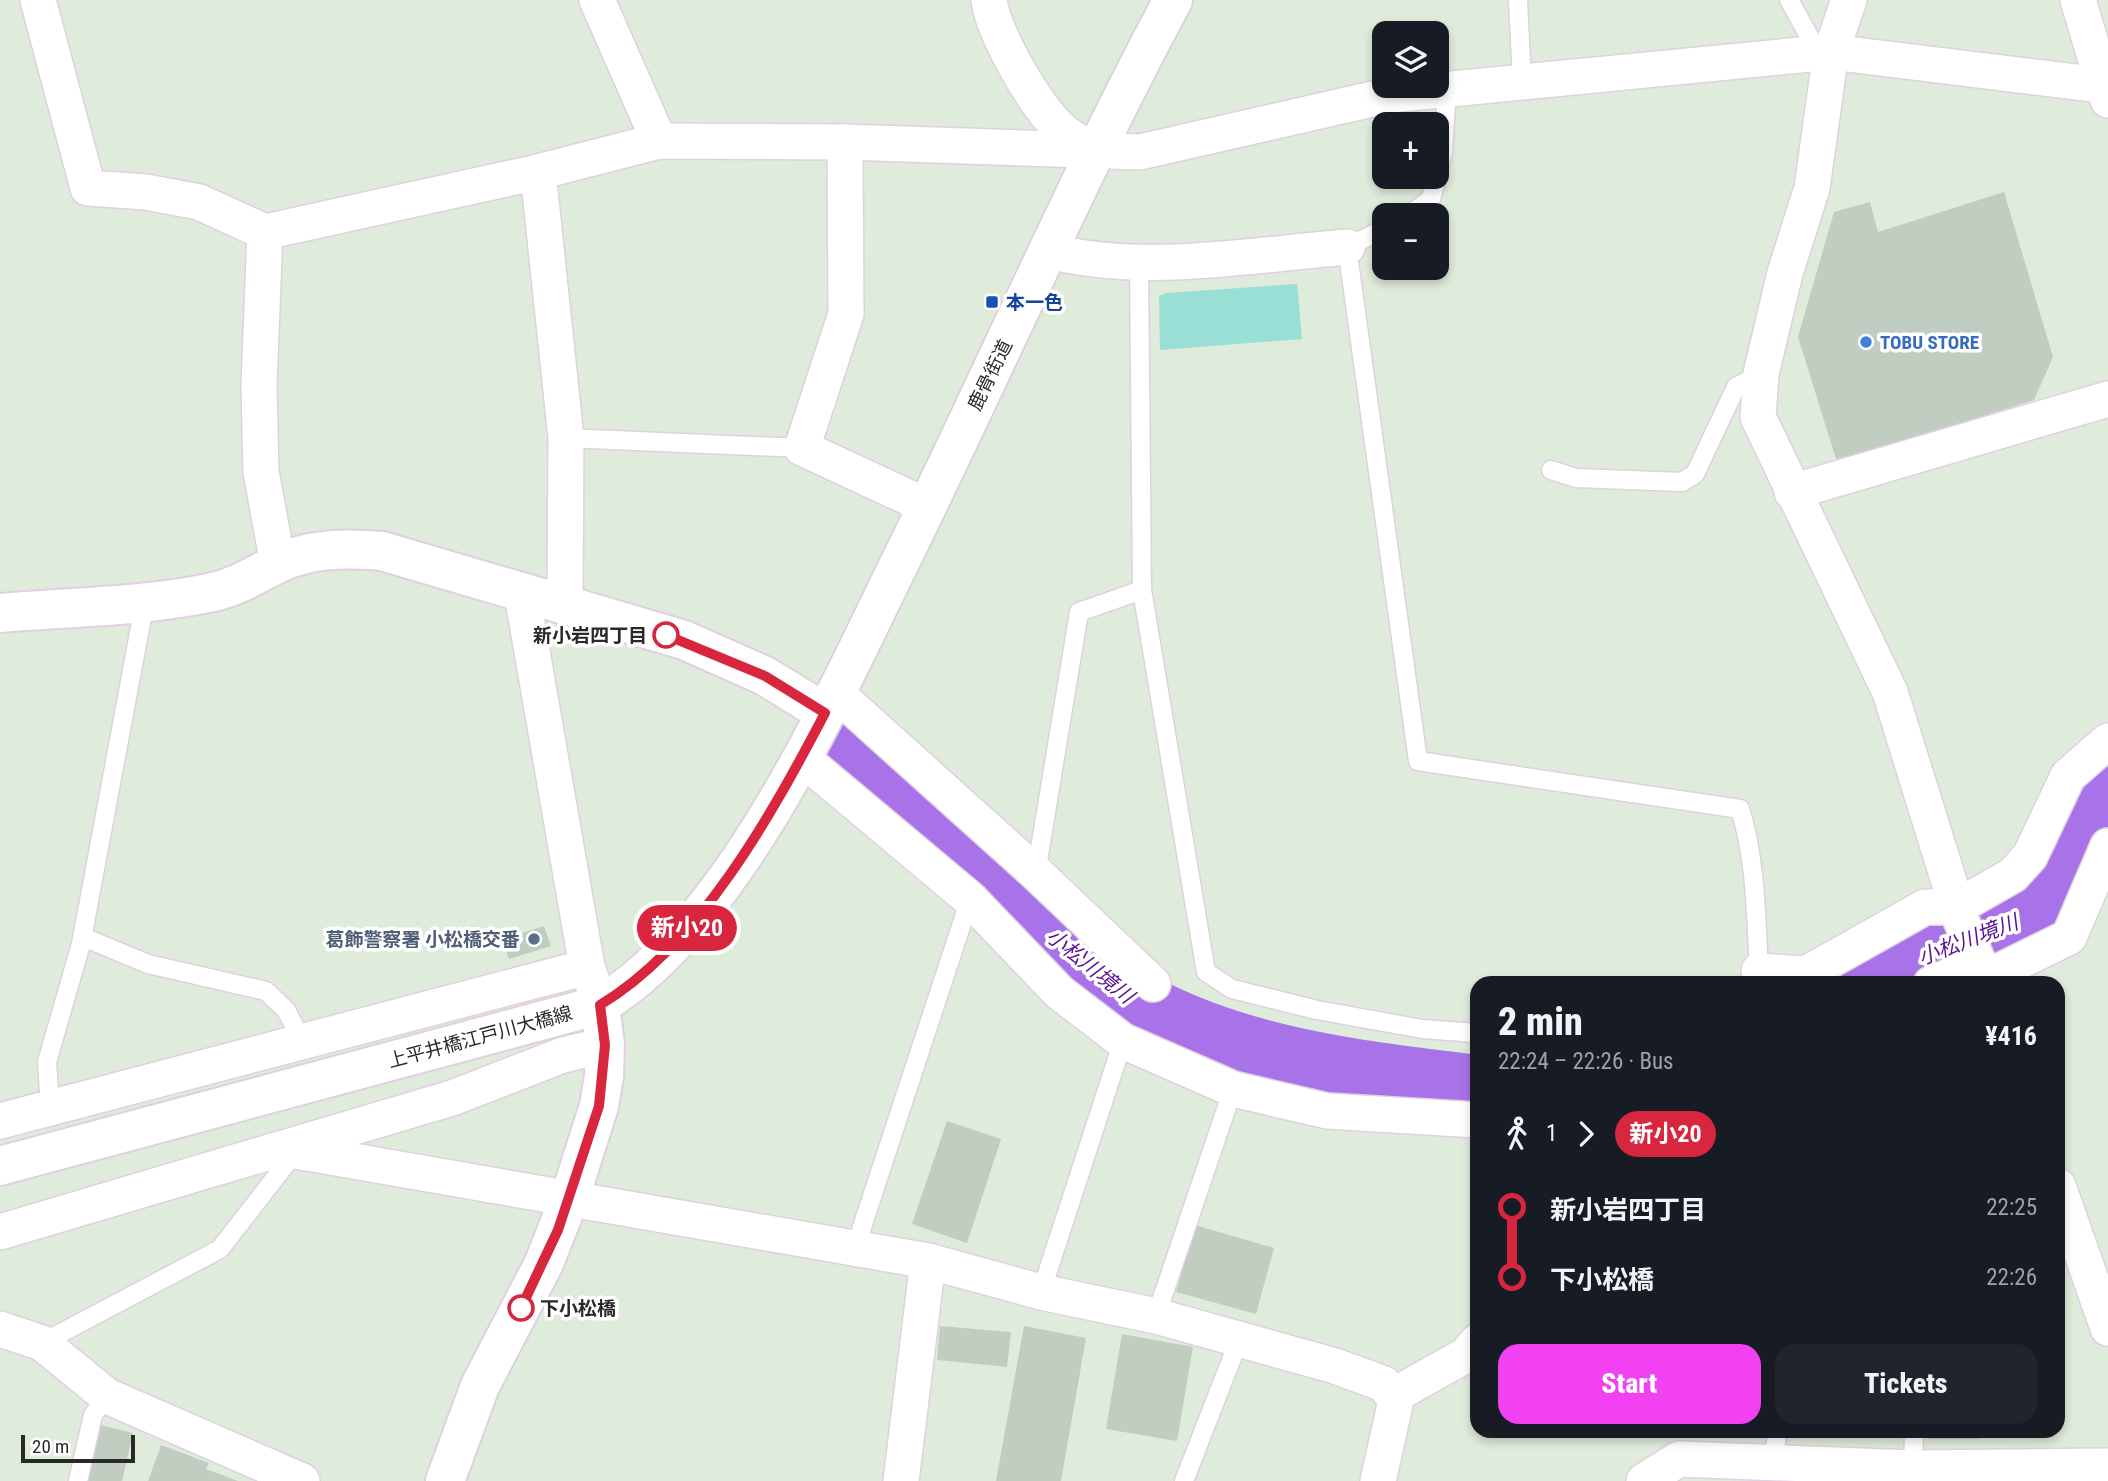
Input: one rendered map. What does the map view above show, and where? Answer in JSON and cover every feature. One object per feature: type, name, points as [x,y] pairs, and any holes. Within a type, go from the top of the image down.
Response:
[{"type":"street","points":[[38,0],[88,188],[146,192],[199,202],[265,232],[538,173],[660,141],[845,142],[1140,152],[1377,98]]},
{"type":"street","points":[[989,0],[991,18],[1018,71],[1062,131],[1095,152]]},
{"type":"street","name":"鹿骨街道","points":[[830,703],[1095,152],[1173,0]]},
{"type":"street","points":[[1849,0],[1825,53],[1812,188],[1785,273],[1762,374],[1758,417],[1890,692],[1959,914],[1981,969]]},
{"type":"street","points":[[1449,89],[1825,53],[2107,91],[2078,0]]},
{"type":"street","points":[[603,3],[660,141]]},
{"type":"street","points":[[845,142],[846,314],[803,448],[927,506]]},
{"type":"street","points":[[538,173],[566,438],[565,606]]},
{"type":"street","points":[[265,232],[259,385],[261,471],[278,564]]},
{"type":"street","points":[[1049,251],[1086,260],[1139,264],[1347,247]]},
{"type":"street","points":[[1792,492],[2108,400]]},
{"type":"street","points":[[0,613],[145,601],[214,592],[254,579],[278,564],[322,550],[347,548],[382,551],[684,640],[830,703],[1036,873],[1153,984]]},
{"type":"street","points":[[445,1481],[480,1386],[544,1263],[570,1197],[599,1106],[605,1045],[600,1005],[587,967],[522,594]]},
{"type":"street","name":"上平井橋江戸川大橋線","points":[[0,1166],[600,1005],[627,989],[695,919],[748,844],[802,758],[830,703]]},
{"type":"street","points":[[1771,976],[1806,974],[1925,907],[1959,914],[2013,875],[2030,856],[2068,776],[2108,741]]},
{"type":"street","points":[[802,758],[970,899],[1059,992],[1124,1041],[1233,1089],[1327,1111],[1470,1121]]},
{"type":"street","points":[[1958,976],[1981,969],[2004,969],[2070,937],[2108,846]]},
{"type":"street","points":[[0,1121],[587,967]]},
{"type":"street","points":[[0,1232],[284,1151],[452,1098],[563,1055],[605,1045]]},
{"type":"street","points":[[284,1151],[570,1197],[928,1261],[1041,1292],[1156,1316],[1335,1366],[1384,1384],[1393,1396],[1395,1405],[1378,1481]]},
{"type":"street","points":[[2065,1206],[2108,1328]]},
{"type":"street","points":[[901,1481],[928,1261]]},
{"type":"street","points":[[0,1329],[42,1343],[107,1396],[258,1472],[302,1481]]},
{"type":"street","points":[[1393,1396],[1470,1350]]},
{"type":"street","points":[[1644,1481],[1679,1459],[1776,1447],[1913,1468],[2108,1466]]},
{"type":"lane","points":[[1518,0],[1522,80]]},
{"type":"lane","points":[[1789,0],[1825,53]]},
{"type":"lane","points":[[1426,203],[1431,199],[1444,152],[1447,98]]},
{"type":"lane","points":[[1372,235],[1347,247],[1418,761],[1740,809],[1747,831],[1754,976]]},
{"type":"lane","points":[[1139,264],[1142,590],[1206,972],[1232,989],[1317,1010],[1422,1029],[1470,1032]]},
{"type":"lane","points":[[1551,470],[1576,478],[1682,482],[1695,474],[1736,387],[1762,374]]},
{"type":"lane","points":[[566,438],[803,448]]},
{"type":"lane","points":[[1036,873],[1079,612],[1142,590]]},
{"type":"lane","points":[[50,1107],[47,1062],[83,937],[145,601]]},
{"type":"lane","points":[[858,1248],[862,1227],[970,899]]},
{"type":"lane","points":[[83,937],[148,964],[266,991],[286,1010],[302,1041]]},
{"type":"lane","points":[[1041,1292],[1124,1041]]},
{"type":"lane","points":[[1156,1316],[1233,1089]]},
{"type":"lane","points":[[42,1343],[220,1249],[284,1151]]},
{"type":"lane","points":[[1184,1481],[1239,1340]]},
{"type":"lane","points":[[78,1481],[93,1415],[107,1396]]},
{"type":"lane","points":[[1913,1468],[1914,1438]]},
{"type":"shaded area","points":[[1297,284],[1302,339],[1160,350],[1159,296],[1166,293]]},
{"type":"building","points":[[2004,192],[2053,357],[2034,400],[1837,462],[1798,337],[1834,212],[1870,202],[1878,232]]},
{"type":"building","points":[[544,926],[551,946],[509,959],[502,939]]},
{"type":"building","points":[[947,1121],[1001,1139],[967,1243],[912,1224]]},
{"type":"building","points":[[1195,1225],[1274,1248],[1256,1314],[1176,1292]]},
{"type":"building","points":[[940,1326],[1011,1332],[1007,1367],[937,1360]]},
{"type":"building","points":[[1024,1326],[1086,1338],[1061,1481],[996,1481]]},
{"type":"building","points":[[1122,1334],[1193,1347],[1177,1441],[1106,1429]]},
{"type":"building","points":[[96,1424],[133,1433],[122,1481],[83,1481]]},
{"type":"building","points":[[1928,1438],[1980,1438],[1980,1439]]},
{"type":"building","points":[[161,1445],[209,1463],[206,1469],[238,1481],[148,1481]]},
{"type":"waterway","name":"小松川境川","points":[[847,744],[944,830],[1078,961],[1130,1001],[1211,1038],[1254,1052],[1343,1071],[1470,1088]]},
{"type":"waterway","name":"小松川境川","points":[[1886,976],[1934,948],[2031,917],[2050,900],[2087,804],[2108,775]]},
{"type":"bus line","name":"新小20","points":[[521,1308],[558,1230],[599,1106],[605,1045],[600,1005],[627,989],[695,919],[763,821],[802,758],[825,713],[765,676],[684,640],[666,635]]},
{"type":"place","name":"本一色","points":[[992,302]]},
{"type":"place","name":"TOBU STORE","points":[[1866,342]]},
{"type":"place","name":"新小岩四丁目","points":[[666,635]]},
{"type":"place","name":"葛飾警察署 小松橋交番","points":[[534,939]]},
{"type":"place","name":"下小松橋","points":[[521,1308]]}]
